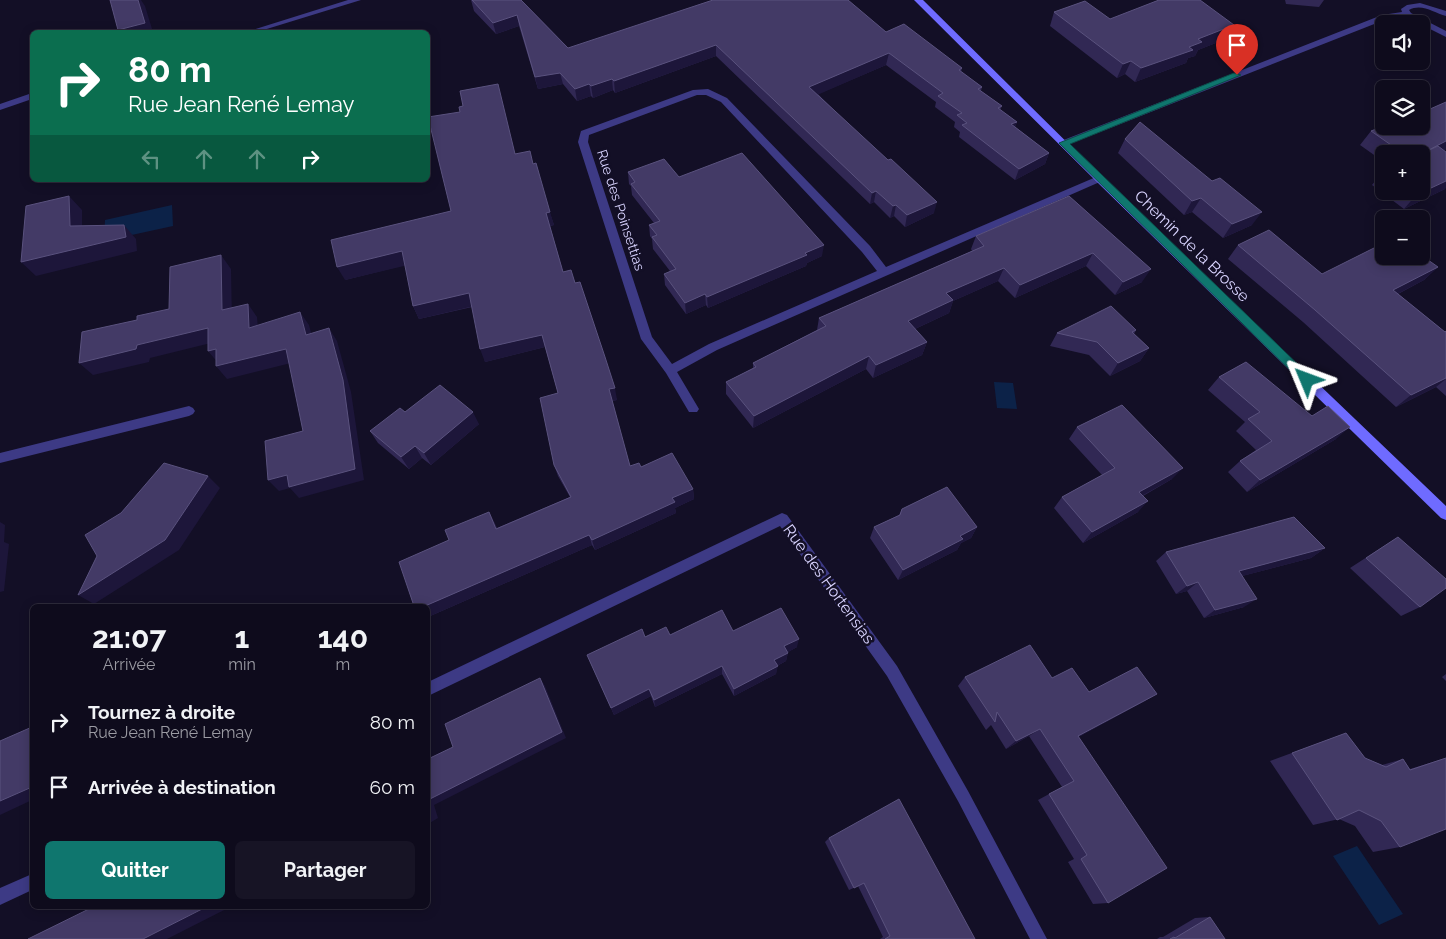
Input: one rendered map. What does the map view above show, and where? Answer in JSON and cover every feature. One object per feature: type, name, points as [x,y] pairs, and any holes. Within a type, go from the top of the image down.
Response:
[{"type":"street","points":[[257,30],[357,0]]},
{"type":"street","name":"Chemin de la Brosse","points":[[918,0],[1099,179],[1446,514]]},
{"type":"street","points":[[1407,14],[1405,9],[1415,2],[1446,14]]},
{"type":"street","points":[[1064,143],[1385,17],[1407,14],[1446,34]]},
{"type":"street","name":"Rue des Poinsettias","points":[[693,409],[670,370],[647,339],[583,142],[584,133],[696,92],[708,92],[724,100],[866,249],[884,272]]},
{"type":"street","points":[[0,107],[30,97]]},
{"type":"street","points":[[670,370],[713,348],[1099,179]]},
{"type":"street","points":[[0,458],[189,411]]},
{"type":"street","name":"Rue des Hortensias","points":[[430,689],[782,519],[892,671],[963,796],[1039,939]]},
{"type":"street","points":[[0,898],[30,883]]},
{"type":"water","points":[[172,205],[173,226],[104,241],[105,220]]},
{"type":"water","points":[[994,382],[1013,383],[1017,409],[997,408]]},
{"type":"water","points":[[1357,846],[1403,914],[1379,925],[1333,856]]},
{"type":"building","points":[[110,0],[138,0],[145,23],[118,30]]},
{"type":"building","points":[[472,0],[521,0],[568,48],[713,0],[848,0],[886,32],[904,24],[962,68],[959,70],[982,87],[978,89],[1002,106],[998,108],[1017,122],[1011,124],[1049,153],[1019,169],[962,125],[967,123],[957,115],[962,113],[938,96],[943,93],[889,53],[809,87],[888,160],[891,159],[937,202],[907,215],[876,191],[872,193],[716,45],[614,81],[612,79],[575,89],[560,73],[535,77],[517,15],[493,23]]},
{"type":"building","points":[[1159,0],[1200,0],[1234,25],[1198,39],[1202,42],[1189,47],[1193,50],[1141,68],[1131,61],[1123,64],[1054,12],[1085,1],[1110,19]]},
{"type":"building","points":[[498,84],[515,154],[530,151],[533,164],[536,163],[550,212],[546,213],[563,272],[571,270],[575,283],[580,282],[615,388],[609,389],[630,466],[639,463],[641,467],[672,453],[693,489],[672,498],[675,502],[592,540],[589,535],[430,604],[413,604],[399,562],[449,540],[445,530],[489,512],[496,529],[571,497],[554,465],[540,398],[558,393],[542,335],[480,349],[469,293],[413,306],[402,251],[337,267],[331,240],[451,211],[430,125],[430,117],[460,112],[459,107],[463,106],[460,91]]},
{"type":"building","points":[[1446,102],[1446,141],[1430,149],[1430,145],[1391,145],[1377,135],[1430,135],[1430,109]]},
{"type":"building","points":[[1140,122],[1212,181],[1220,178],[1262,212],[1232,224],[1201,198],[1192,201],[1125,139]]},
{"type":"building","points":[[1438,146],[1446,152],[1446,181],[1430,188],[1430,150]]},
{"type":"building","points":[[742,153],[824,245],[805,253],[807,255],[707,297],[705,294],[685,303],[664,274],[676,269],[652,237],[657,235],[649,225],[660,221],[631,184],[635,182],[628,172],[664,159],[679,177]]},
{"type":"building","points":[[69,196],[70,226],[124,225],[126,237],[21,262],[26,206]]},
{"type":"building","points":[[1069,196],[1151,269],[1123,282],[1093,253],[1020,285],[1004,268],[946,293],[953,300],[908,321],[927,342],[876,365],[869,356],[754,416],[726,382],[756,367],[753,363],[826,326],[819,318],[984,246],[976,236]]},
{"type":"building","points":[[1269,230],[1322,274],[1375,248],[1375,265],[1430,265],[1430,261],[1438,267],[1393,290],[1446,331],[1446,378],[1411,395],[1238,245]]},
{"type":"building","points":[[221,255],[222,310],[248,304],[249,328],[300,312],[306,335],[329,328],[343,380],[355,469],[289,487],[287,475],[268,480],[265,441],[303,431],[286,349],[216,366],[216,349],[208,351],[208,328],[137,345],[136,349],[79,363],[82,332],[137,320],[137,316],[169,309],[170,267]]},
{"type":"building","points":[[1111,306],[1136,330],[1132,332],[1149,348],[1118,363],[1097,342],[1057,333]]},
{"type":"building","points":[[1246,362],[1312,416],[1328,406],[1350,427],[1260,480],[1240,461],[1272,441],[1248,419],[1260,412],[1219,377]]},
{"type":"building","points":[[440,385],[473,412],[424,453],[415,446],[401,457],[370,431],[400,408],[405,412]]},
{"type":"building","points":[[1122,405],[1183,468],[1139,492],[1148,501],[1092,532],[1062,497],[1115,468],[1077,427]]},
{"type":"building","points":[[164,463],[208,476],[165,540],[78,595],[97,556],[85,535],[121,513]]},
{"type":"building","points":[[947,487],[977,527],[960,536],[963,539],[903,570],[874,527],[900,515],[902,509]]},
{"type":"building","points":[[1294,517],[1325,548],[1239,571],[1257,599],[1215,610],[1198,582],[1187,586],[1166,552]]},
{"type":"building","points":[[1398,537],[1446,579],[1446,588],[1420,607],[1366,558]]},
{"type":"building","points":[[781,608],[799,639],[784,646],[788,653],[774,660],[778,666],[734,689],[722,666],[654,700],[649,689],[611,708],[587,655],[642,629],[645,637],[666,627],[670,635],[722,610],[733,631]]},
{"type":"building","points":[[1030,645],[1052,678],[1072,668],[1089,692],[1137,667],[1157,694],[1078,736],[1167,868],[1108,903],[1081,859],[1087,855],[1049,794],[1074,781],[1040,729],[1016,741],[997,712],[995,722],[965,677]]},
{"type":"building","points":[[540,678],[562,732],[430,799],[430,758],[453,747],[445,724]]},
{"type":"building","points":[[30,728],[30,788],[0,801],[0,741]]},
{"type":"building","points":[[1346,733],[1365,758],[1386,767],[1403,759],[1410,770],[1446,758],[1446,829],[1400,847],[1381,821],[1359,810],[1337,820],[1292,753]]},
{"type":"building","points":[[899,799],[975,939],[885,939],[890,936],[864,883],[854,888],[829,838]]},
{"type":"building","points":[[89,909],[202,909],[143,939],[28,939]]},
{"type":"building","points":[[1210,917],[1225,939],[1170,939],[1175,938]]},
{"type":"route","points":[[1237,75],[1064,143],[1307,380]]}]
